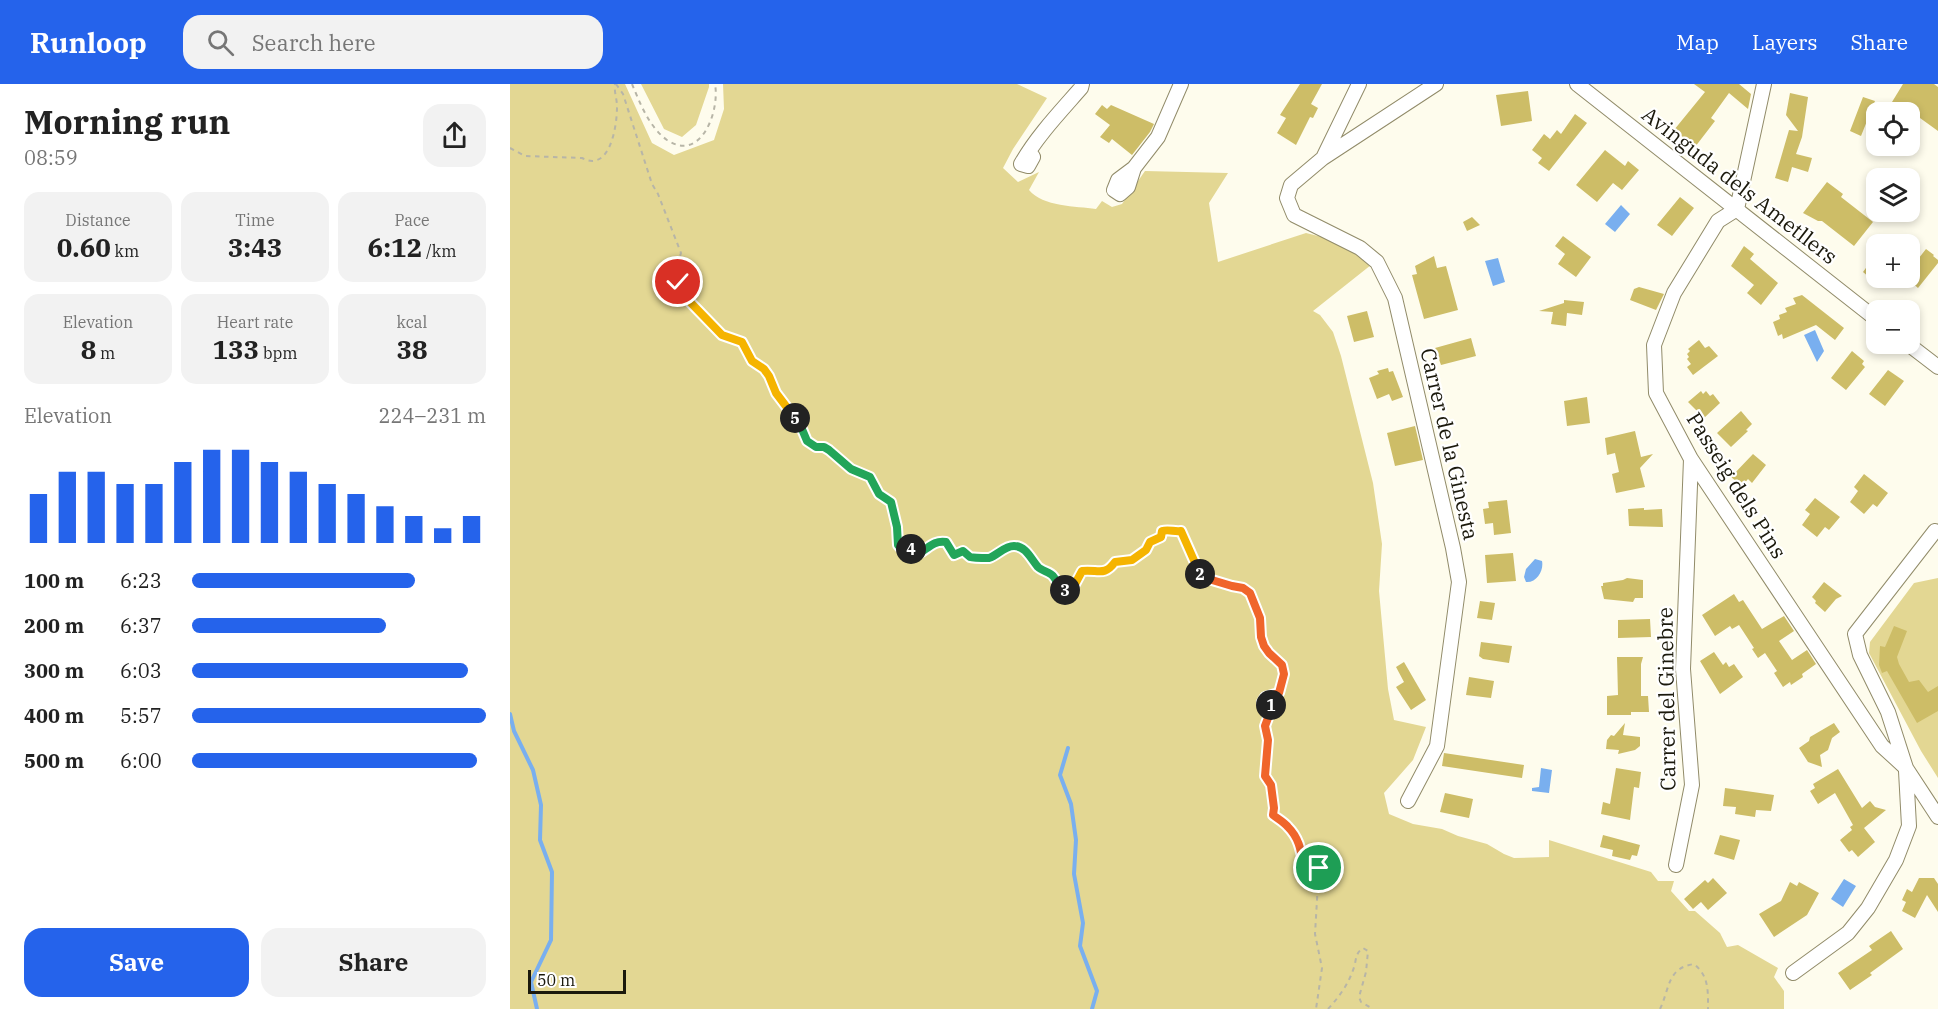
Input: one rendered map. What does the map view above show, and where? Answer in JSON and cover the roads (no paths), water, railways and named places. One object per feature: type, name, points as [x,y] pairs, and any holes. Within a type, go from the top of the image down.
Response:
[{"type":"street","points":[[1029,151],[1082,84]]},
{"type":"street","points":[[1134,168],[1158,137],[1181,84]]},
{"type":"street","points":[[1323,158],[1359,84]]},
{"type":"street","points":[[1323,158],[1436,84]]},
{"type":"street","name":"Avinguda dels Ametllers","points":[[1577,84],[1866,311]]},
{"type":"street","points":[[1737,209],[1764,84]]},
{"type":"street","points":[[1343,116],[1349,130],[1360,133]]},
{"type":"street","name":"Carrer de la Ginesta","points":[[1323,158],[1291,185],[1287,198],[1294,215],[1360,248],[1377,262],[1395,298],[1459,582],[1437,746],[1408,801]]},
{"type":"street","name":"Passeig dels Pins","points":[[1737,209],[1718,221],[1674,293],[1654,345],[1656,393],[1691,459],[1882,746],[1906,768]]},
{"type":"street","points":[[1920,353],[1938,367]]},
{"type":"street","name":"Carrer del Ginebre","points":[[1676,865],[1692,785],[1683,669],[1691,459]]},
{"type":"street","points":[[1793,972],[1848,933],[1868,908],[1896,860],[1909,826],[1906,768],[1888,712],[1860,655],[1855,634],[1935,531]]},
{"type":"street","points":[[1906,768],[1938,817]]},
{"type":"water","points":[[1621,205],[1630,214],[1615,232],[1605,224]]},
{"type":"water","points":[[1498,258],[1505,282],[1493,286],[1485,261]]},
{"type":"water","points":[[1815,330],[1824,351],[1817,362],[1804,335]]},
{"type":"water","points":[[1535,559],[1542,561],[1541,572],[1530,582],[1526,582],[1524,577],[1526,569]]},
{"type":"water","points":[[1541,768],[1552,770],[1549,793],[1532,791],[1532,788],[1539,787]]},
{"type":"water","points":[[1844,879],[1856,886],[1843,907],[1831,899]]},
{"type":"waterway","points":[[510,714],[514,731],[533,770],[541,805],[540,840],[552,872],[551,940],[531,982],[537,1009]]},
{"type":"waterway","points":[[1068,748],[1060,775],[1071,804],[1076,840],[1074,874],[1083,923],[1080,946],[1097,991],[1092,1009]]}]
